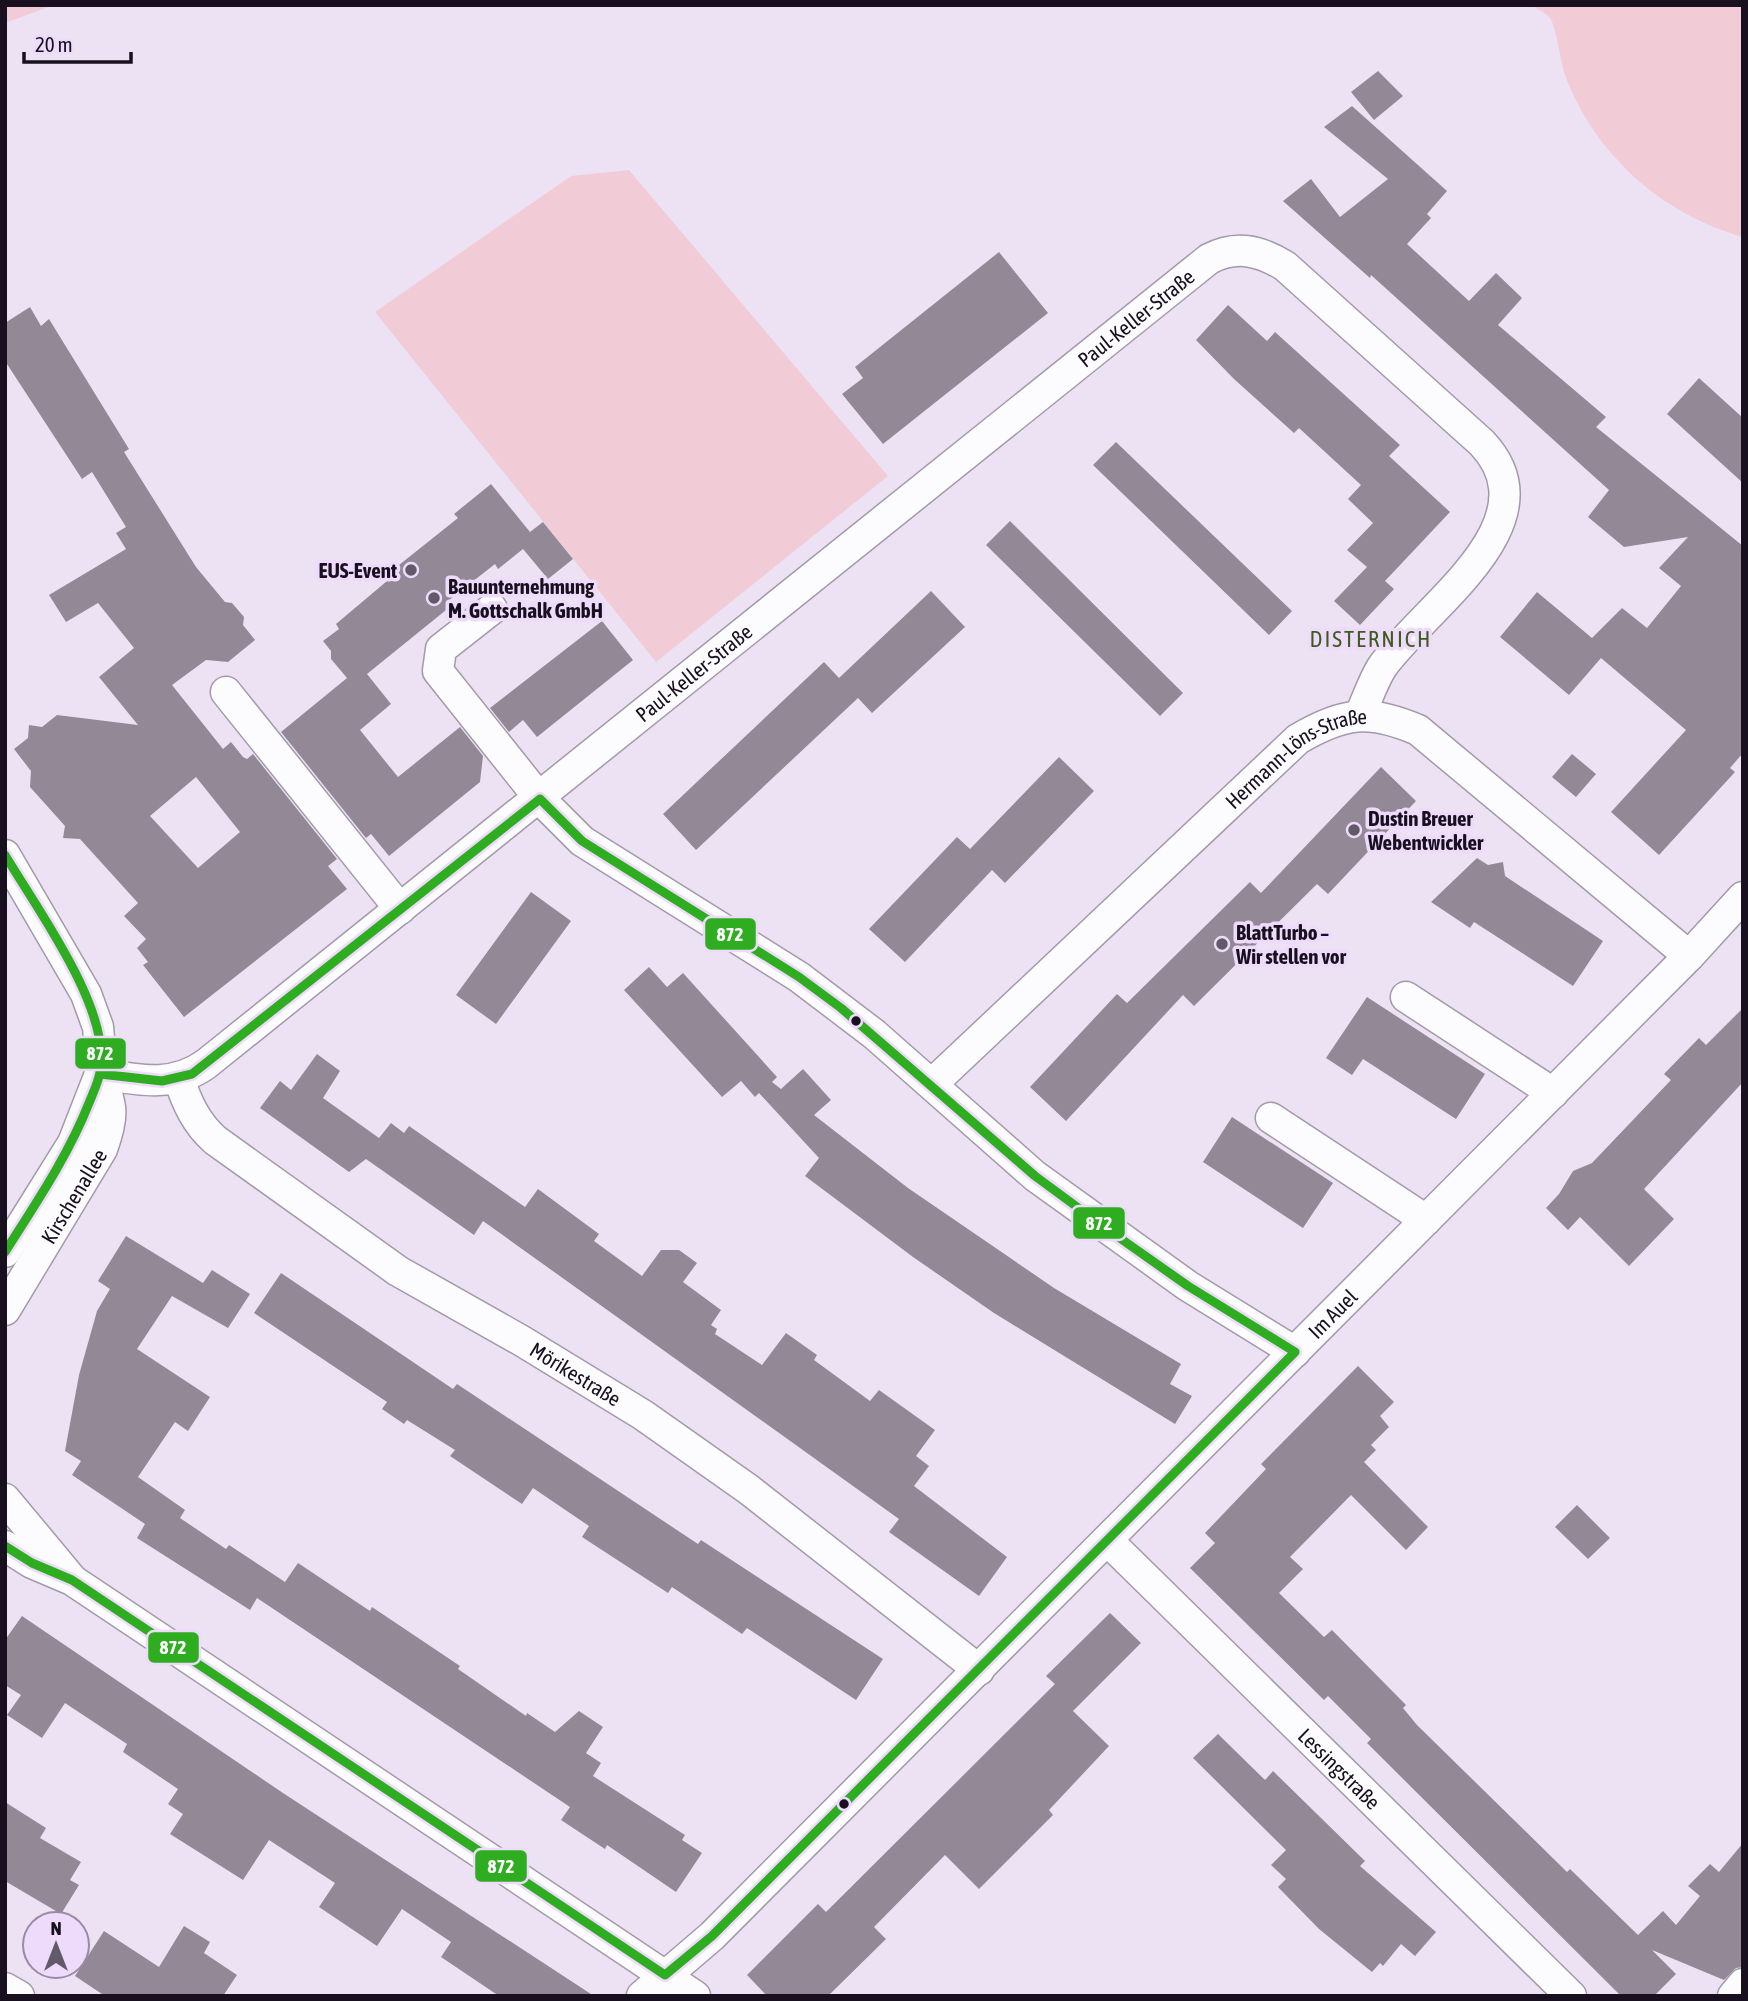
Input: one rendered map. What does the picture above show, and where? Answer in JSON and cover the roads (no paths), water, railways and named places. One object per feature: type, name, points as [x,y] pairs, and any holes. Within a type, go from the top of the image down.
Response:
[{"type":"street","name":"Paul-Keller-Straße","points":[[100,1074],[141,1081],[179,1079],[206,1064],[540,799],[1209,259],[1232,251],[1260,253],[1285,266],[1482,443],[1496,461],[1501,474],[1504,504],[1495,537],[1381,668],[1360,715]]},
{"type":"street","points":[[492,608],[441,649],[438,671],[540,799],[582,841],[799,977],[932,1084],[1035,1176],[1188,1286],[1295,1352]]},
{"type":"street","points":[[226,692],[400,909]]},
{"type":"street","name":"Hermann-Löns-Straße","points":[[932,1084],[1298,738],[1326,722],[1360,715],[1400,722],[1437,744],[1689,956]]},
{"type":"street","name":"Kirschenallee","points":[[5,855],[86,994],[101,1043],[100,1074],[72,1143],[5,1252]]},
{"type":"street","name":"Im Auel","points":[[642,1996],[712,1936],[979,1671],[1689,956],[1743,897]]},
{"type":"street","points":[[1406,997],[1553,1093]]},
{"type":"street","name":"Kirschenallee","points":[[5,1310],[102,1149],[112,1121],[112,1102],[100,1074]]},
{"type":"street","name":"Mörikestraße","points":[[179,1079],[192,1112],[202,1128],[215,1140],[398,1271],[522,1341],[643,1415],[748,1489],[979,1671]]},
{"type":"street","points":[[1271,1118],[1426,1220]]},
{"type":"street","points":[[5,1499],[72,1580]]},
{"type":"street","name":"Lessingstraße","points":[[1107,1540],[1571,1996]]},
{"type":"street","points":[[5,1546],[32,1563],[72,1580],[695,1996]]},
{"type":"street","points":[[1733,1996],[1743,1984]]},
{"type":"street","points":[[5,1988],[19,1996]]},
{"type":"place","name":"EUS-Event","points":[[411,570]]},
{"type":"place","name":"Bauunternehmung M. Gottschalk GmbH","points":[[434,598]]},
{"type":"place","name":"Dustin Breuer Webentwickler","points":[[1354,830]]},
{"type":"place","name":"BlattTurbo – Wir stellen vor","points":[[1222,944]]},
{"type":"district","name":"DISTERNICH","points":[[1371,639]]}]
